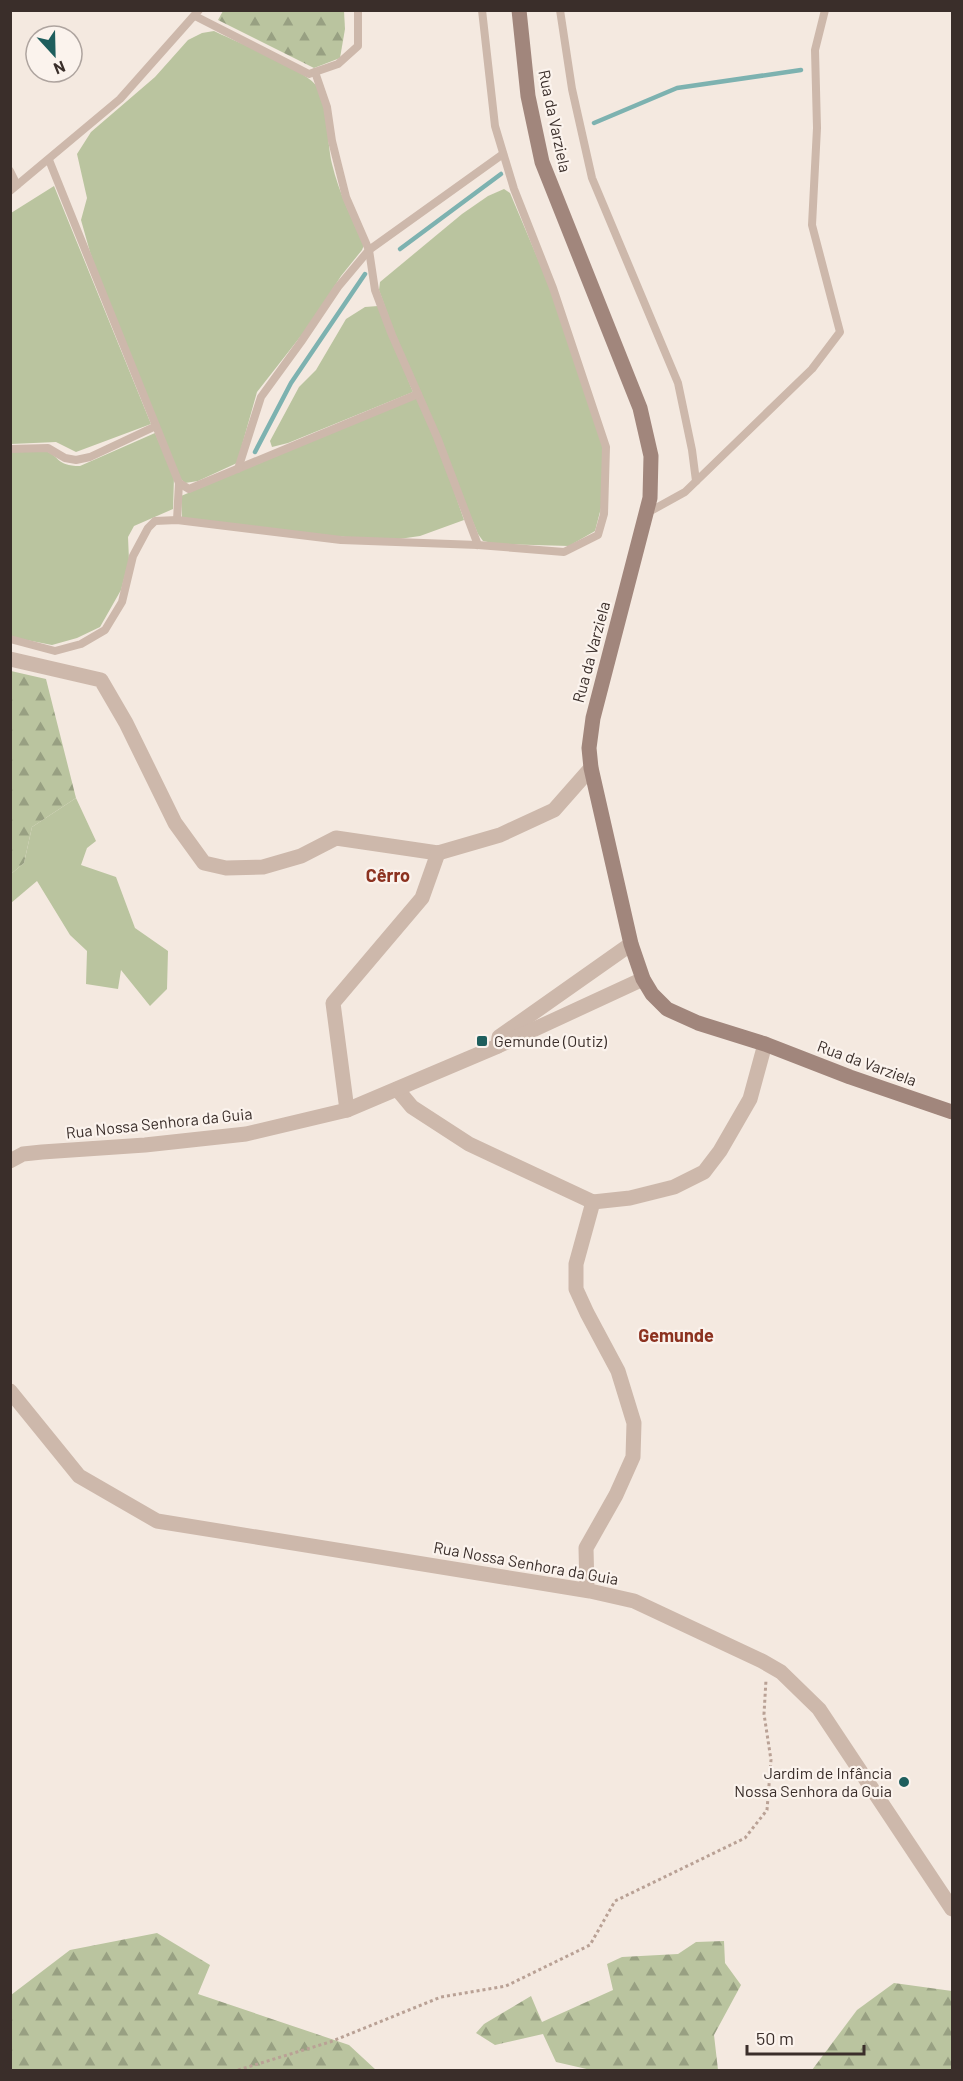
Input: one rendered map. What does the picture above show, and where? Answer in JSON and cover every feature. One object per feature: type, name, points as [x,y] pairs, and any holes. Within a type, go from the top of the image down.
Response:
[{"type":"main road","name":"Rua da Varziela","points":[[519,10],[528,96],[542,162],[640,408],[651,456],[651,498],[593,718],[589,748],[591,768],[631,944],[643,979],[652,994],[667,1009],[698,1023],[765,1044],[850,1077],[952,1112]]},
{"type":"street","points":[[10,659],[101,680],[126,723],[175,823],[204,863],[225,868],[263,867],[301,856],[336,838],[438,853],[500,835],[554,810],[591,768]]},
{"type":"street","points":[[347,1110],[333,1003],[422,898],[438,853]]},
{"type":"street","points":[[498,1046],[499,1037],[631,944]]},
{"type":"street","name":"Rua Nossa Senhora da Guia","points":[[10,1161],[23,1154],[145,1145],[246,1134],[347,1110],[498,1046],[643,979]]},
{"type":"street","points":[[397,1089],[412,1107],[469,1144],[593,1202],[630,1198],[674,1187],[704,1172],[720,1151],[750,1099],[765,1044]]},
{"type":"street","points":[[587,1590],[586,1548],[616,1495],[633,1457],[634,1423],[618,1371],[576,1289],[576,1264],[593,1202]]},
{"type":"street","name":"Rua Nossa Senhora da Guia","points":[[10,1391],[79,1476],[157,1521],[587,1590],[634,1601],[775,1668],[819,1708],[952,1909]]},
{"type":"lane","points":[[10,171],[14,188],[120,99],[197,13],[309,74],[338,64],[358,46],[358,10]]},
{"type":"lane","points":[[10,639],[55,651],[81,644],[105,630],[122,602],[133,556],[148,528],[155,521],[177,520],[341,540],[478,545],[564,552],[598,535],[604,514],[606,447],[553,288],[514,189],[495,126],[482,10]]},
{"type":"lane","points":[[560,10],[572,89],[592,178],[678,383],[696,481]]},
{"type":"lane","points":[[646,513],[684,492],[696,481],[812,369],[840,332],[812,225],[817,128],[814,50],[825,10]]},
{"type":"lane","points":[[315,72],[327,107],[332,141],[346,197],[369,250],[375,290],[478,545]]},
{"type":"lane","points":[[238,469],[261,397],[338,287],[369,250],[503,154]]},
{"type":"lane","points":[[49,160],[179,483],[177,520]]},
{"type":"lane","points":[[179,483],[189,489],[418,394]]},
{"type":"lane","points":[[10,449],[48,448],[65,458],[76,460],[90,457],[156,426]]},
{"type":"path","points":[[238,2070],[330,2042],[441,1997],[506,1986],[590,1945],[615,1901],[745,1838],[767,1810],[771,1760],[764,1714],[765,1681],[775,1668]]},
{"type":"green space","points":[[223,11],[344,11],[345,29],[340,58],[314,68],[218,20]]},
{"type":"green space","points":[[214,31],[286,65],[318,88],[326,114],[330,155],[335,175],[364,245],[311,323],[257,392],[237,463],[198,481],[185,483],[181,479],[102,287],[90,252],[81,220],[87,198],[77,154],[91,132],[155,77],[188,40],[202,33]]},
{"type":"green space","points":[[54,186],[151,424],[76,452],[56,442],[11,444],[11,213]]},
{"type":"green space","points":[[504,189],[510,193],[554,297],[603,443],[601,508],[595,531],[569,546],[497,544],[483,541],[478,534],[393,329],[379,290],[380,282],[462,214],[488,196]]},
{"type":"green space","points":[[378,306],[413,392],[288,443],[272,447],[270,441],[299,387],[316,370],[346,319],[365,307]]},
{"type":"green space","points":[[417,397],[440,450],[464,520],[420,536],[392,540],[332,536],[182,518],[181,496]]},
{"type":"green space","points":[[155,433],[174,477],[173,509],[134,526],[128,537],[129,560],[121,590],[100,627],[77,638],[52,645],[11,637],[11,450],[45,451],[62,463],[80,466]]},
{"type":"green space","points":[[11,671],[46,679],[76,798],[32,827],[24,863],[11,874]]},
{"type":"green space","points":[[76,798],[96,841],[87,848],[81,865],[116,877],[135,928],[168,951],[167,989],[150,1006],[121,970],[118,989],[86,984],[87,951],[70,935],[37,881],[11,903],[11,874],[24,863],[32,827]]},
{"type":"green space","points":[[157,1933],[210,1965],[198,1994],[349,2045],[376,2070],[11,2070],[11,1995],[70,1950]]},
{"type":"green space","points":[[724,1941],[725,1963],[741,1985],[714,2035],[718,2070],[591,2070],[556,2062],[543,2034],[495,2045],[476,2033],[484,2024],[531,1996],[542,2022],[613,1990],[607,1964],[622,1957],[678,1954],[696,1942]]},
{"type":"green space","points":[[894,1983],[952,1991],[952,2070],[812,2070],[857,2010]]},
{"type":"waterway","points":[[594,123],[677,88],[801,70]]},
{"type":"waterway","points":[[400,249],[501,174]]},
{"type":"waterway","points":[[255,452],[291,383],[365,274]]},
{"type":"place","name":"Gemunde (Outiz)","points":[[482,1041]]},
{"type":"place","name":"Jardim de Infância Nossa Senhora da Guia","points":[[904,1782]]},
{"type":"district","name":"Cêrro","points":[[388,876]]},
{"type":"district","name":"Gemunde","points":[[676,1336]]}]
